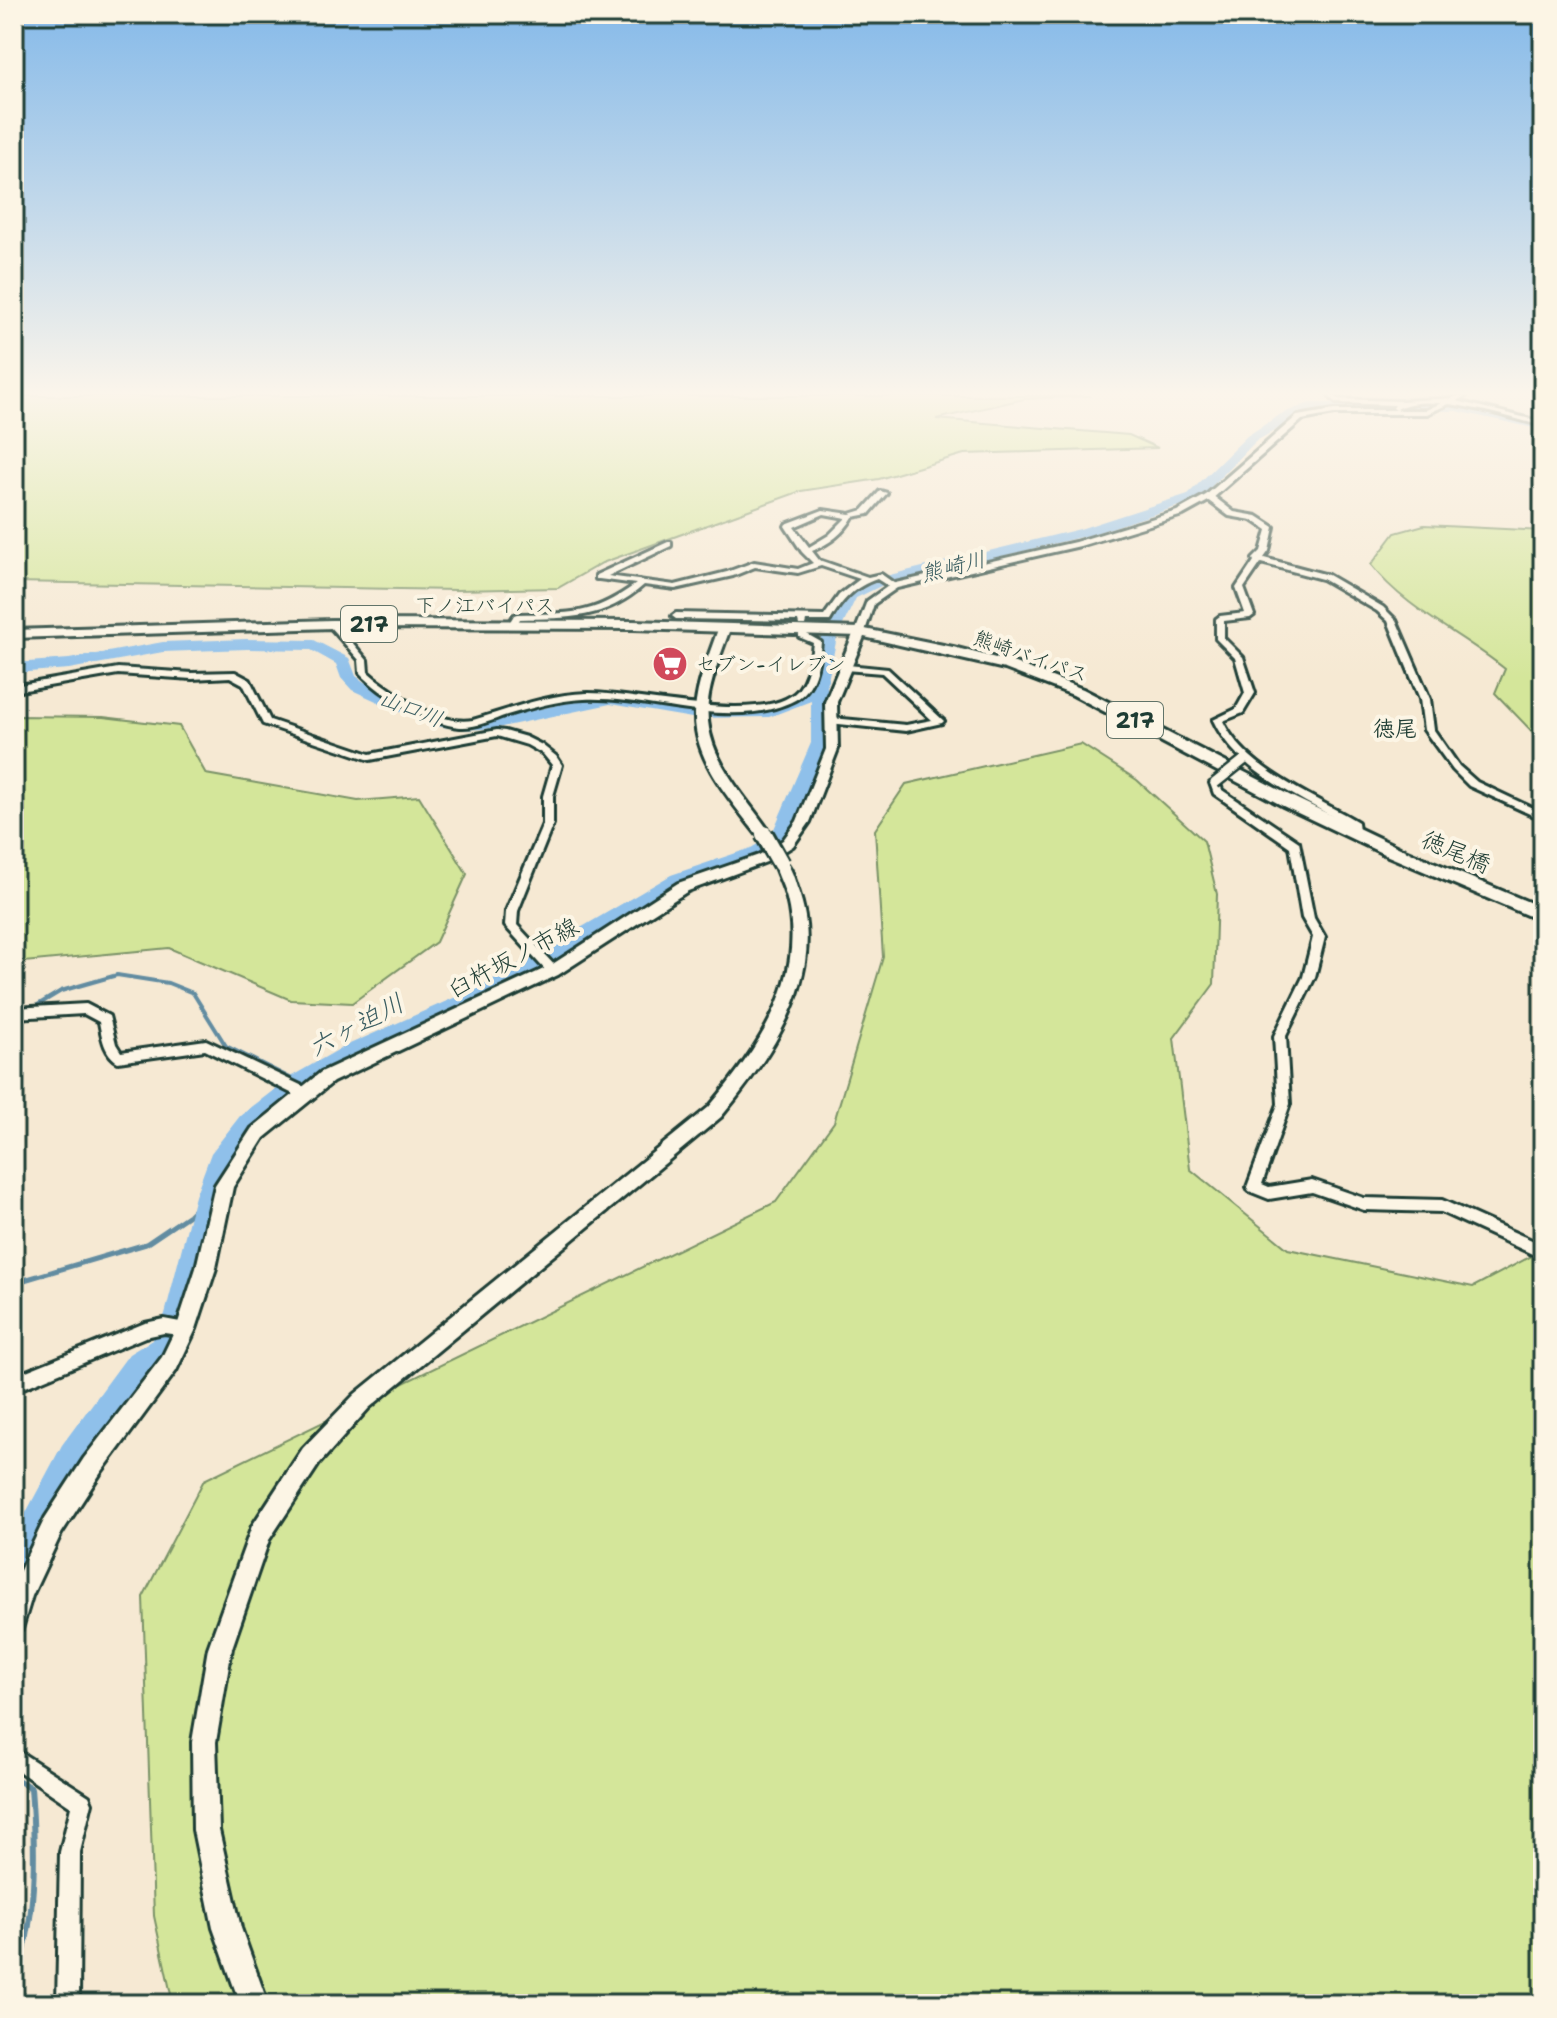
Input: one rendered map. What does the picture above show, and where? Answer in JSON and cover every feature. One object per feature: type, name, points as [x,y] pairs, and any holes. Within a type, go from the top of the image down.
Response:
[{"type":"highway","name":"下ノ江バイパス","points":[[14,634],[332,624],[709,623],[724,629],[761,624],[860,632]]},
{"type":"highway","name":"熊崎バイパス","points":[[860,632],[967,655],[1078,692],[1394,852]]},
{"type":"highway","name":"徳尾橋","points":[[1394,852],[1543,915]]},
{"type":"main road","points":[[254,2004],[227,1928],[206,1830],[204,1742],[220,1648],[260,1534],[311,1456],[362,1401],[715,1112],[753,1068],[786,1011],[798,966],[800,926],[791,886],[764,834],[727,785],[711,755],[701,712],[724,629]]},
{"type":"main road","name":"臼杵坂ノ市線","points":[[14,1621],[21,1594],[53,1526],[92,1466],[169,1364],[206,1268],[224,1185],[258,1133],[304,1093],[360,1059],[426,1033],[683,887],[764,858],[788,843],[803,822],[832,749],[831,702],[848,668],[860,632]]},
{"type":"street","points":[[860,632],[870,603],[892,585],[1077,544],[1180,513],[1217,490]]},
{"type":"street","points":[[867,579],[819,564],[789,526],[823,512],[850,516],[866,512],[883,493]]},
{"type":"street","points":[[1209,497],[1232,514],[1254,518],[1271,527],[1267,547],[1240,588],[1250,615],[1220,619],[1220,639],[1239,657],[1250,693],[1240,711],[1218,720],[1226,742],[1246,759],[1354,824],[1354,833]]},
{"type":"street","points":[[805,550],[820,546],[848,523],[850,516]]},
{"type":"street","points":[[668,544],[599,577],[640,585],[675,587],[730,574],[754,564],[798,571],[819,564]]},
{"type":"street","points":[[1257,559],[1325,577],[1380,609],[1392,620],[1425,699],[1429,730],[1456,768],[1473,784],[1543,817]]},
{"type":"street","points":[[676,616],[709,623],[761,624],[827,619],[842,594],[867,579],[879,577],[892,585]]},
{"type":"street","points":[[512,625],[517,617],[573,617],[602,611],[640,585]]},
{"type":"street","points":[[332,624],[363,660],[364,673],[373,682],[431,713],[460,724],[584,696],[701,712],[778,705],[796,696],[806,686],[817,642],[802,635]]},
{"type":"street","points":[[832,721],[906,728],[939,721],[885,671],[848,668]]},
{"type":"street","points":[[14,689],[118,671],[192,676],[232,674],[247,682],[266,722],[370,757],[491,733],[515,735],[553,758],[557,765],[548,796],[548,824],[512,911],[511,926],[548,964]]},
{"type":"street","points":[[491,733],[496,716]]},
{"type":"street","points":[[1246,759],[1215,783],[1218,792],[1295,845],[1308,918],[1319,937],[1309,977],[1280,1036],[1284,1104],[1254,1187],[1269,1193],[1312,1186],[1364,1204],[1442,1206],[1543,1252]]},
{"type":"street","points":[[14,1013],[86,1009],[105,1019],[110,1045],[118,1057],[206,1045],[304,1093]]},
{"type":"street","points":[[14,1384],[69,1358],[164,1326],[184,1328]]},
{"type":"street","points":[[14,1757],[82,1803],[70,1852],[68,2004]]},
{"type":"green space","points":[[14,490],[806,490],[602,563],[558,588],[456,590],[14,582]]},
{"type":"green space","points":[[1424,525],[1543,531],[1543,743],[1495,693],[1505,669],[1417,608],[1371,565],[1395,533]]},
{"type":"green space","points":[[14,716],[103,717],[179,726],[206,774],[358,801],[419,796],[467,874],[436,942],[352,1003],[291,1000],[169,948],[14,963]]},
{"type":"green space","points":[[1081,744],[1137,780],[1204,841],[1217,894],[1214,984],[1174,1038],[1190,1169],[1288,1249],[1473,1287],[1543,1250],[1543,2004],[173,2004],[154,1916],[143,1597],[204,1480],[776,1202],[834,1122],[883,957],[875,830],[906,784]]},
{"type":"waterway","name":"熊崎川","points":[[819,685],[829,637],[850,595],[878,582],[1084,532],[1193,497],[1202,490]]},
{"type":"waterway","name":"山口川","points":[[14,668],[69,664],[163,647],[314,645],[343,661],[349,678],[358,686],[435,721],[463,725],[497,723],[610,699],[692,713],[769,712],[804,698],[819,685]]},
{"type":"waterway","name":"六ヶ迫川","points":[[14,1587],[32,1533],[72,1455],[139,1364],[162,1350],[178,1316],[208,1196],[223,1153],[248,1123],[300,1083],[351,1053],[491,991],[678,880],[758,853],[779,840],[820,743],[819,685]]},
{"type":"waterway","points":[[36,1006],[61,991],[117,975],[168,983],[193,993],[226,1046],[300,1083]]},
{"type":"waterway","points":[[14,1283],[146,1244],[189,1215],[208,1196]]},
{"type":"waterway","name":"六ヶ迫川","points":[[14,1778],[31,1788],[34,1837],[31,1912],[22,1960],[14,1983]]},
{"type":"place","name":"セブン-イレブン","points":[[670,664]]},
{"type":"district","name":"徳尾","points":[[1395,728]]}]
